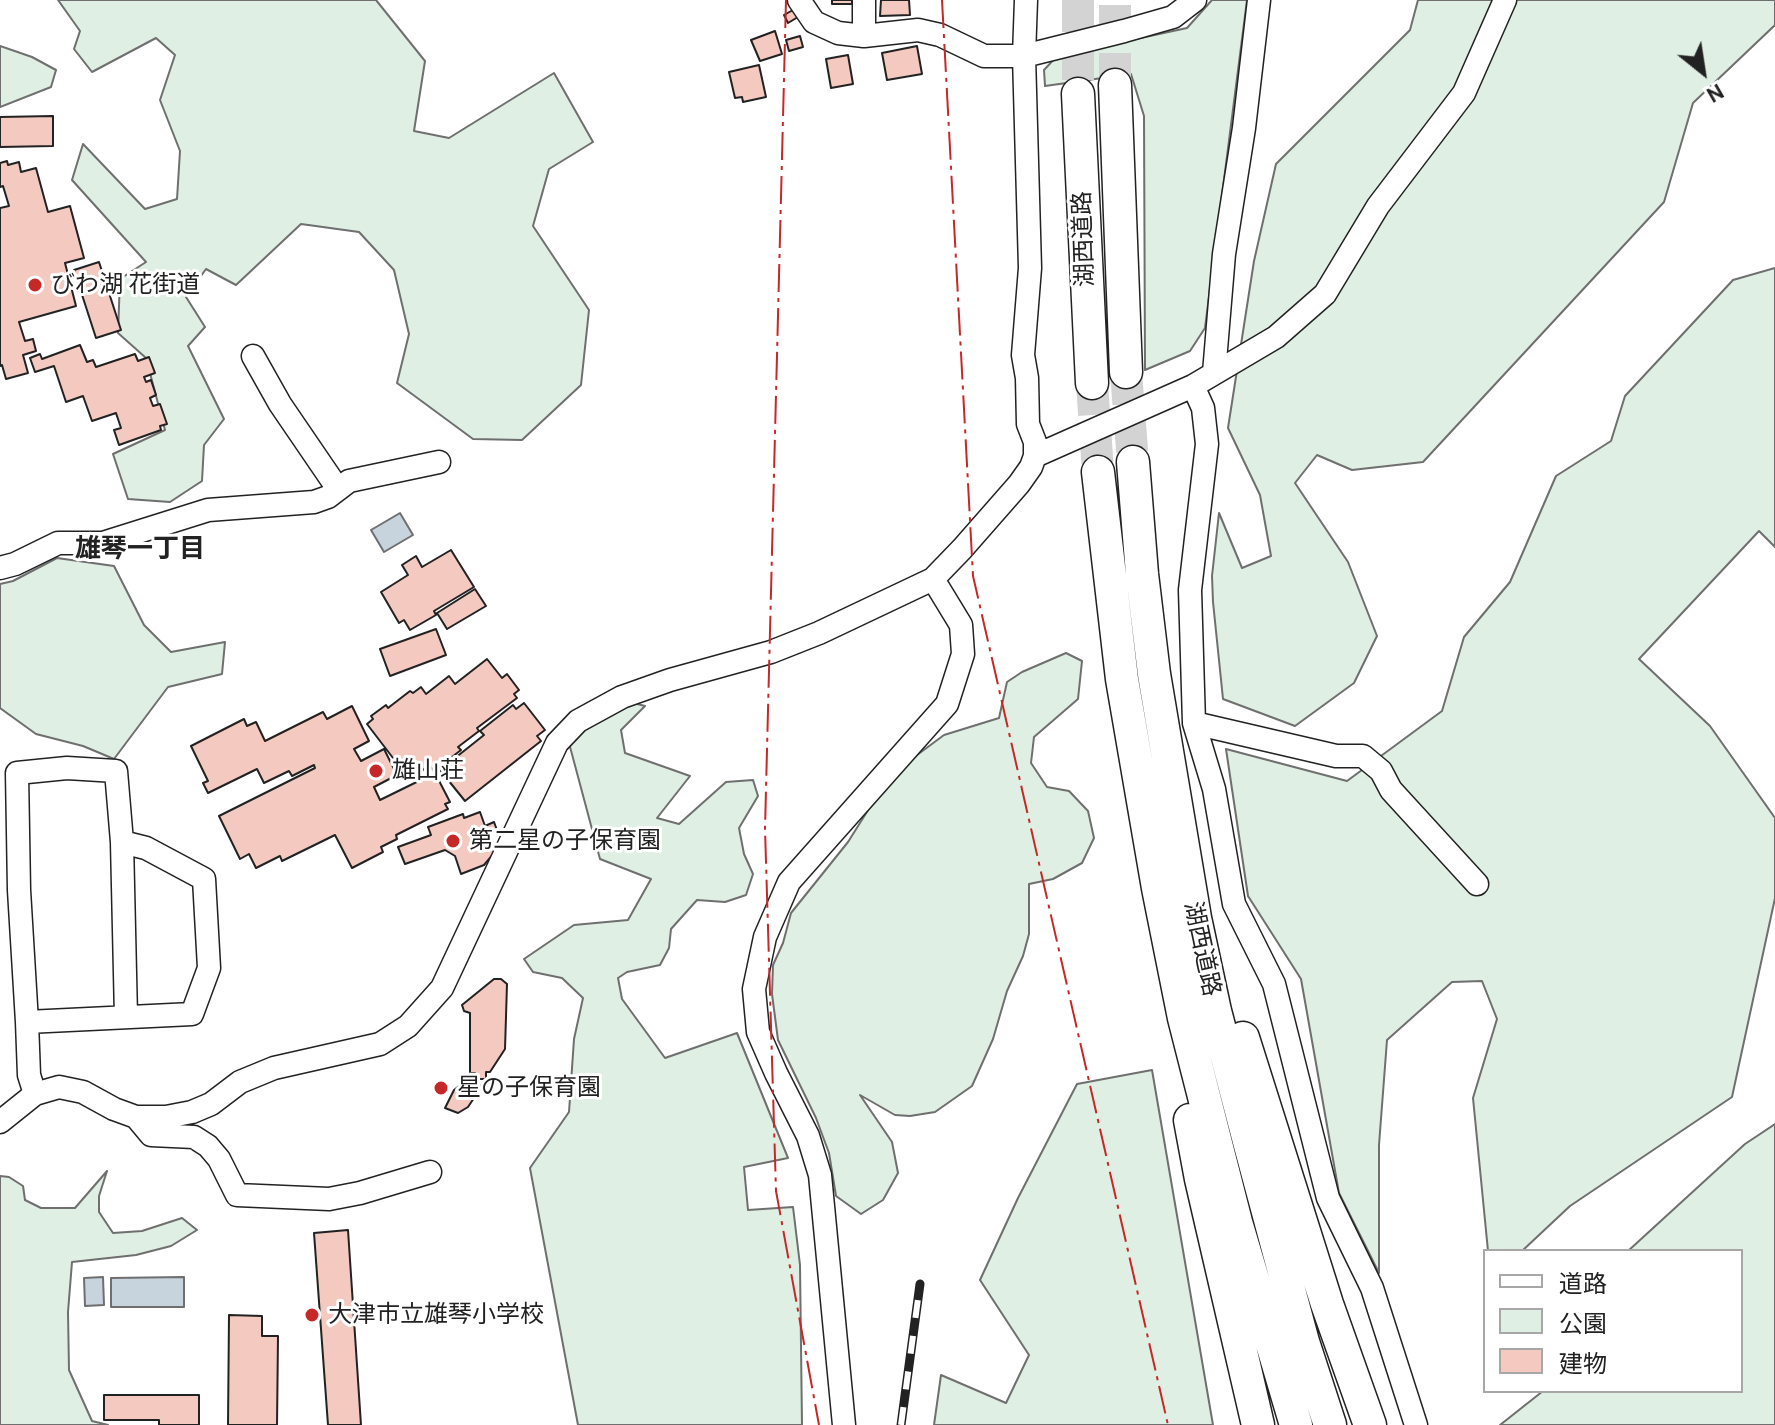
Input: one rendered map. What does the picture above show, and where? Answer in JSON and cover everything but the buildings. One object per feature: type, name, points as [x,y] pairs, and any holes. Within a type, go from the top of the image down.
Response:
[{"type":"highway","name":"湖西道路","points":[[1115,85],[1126,372]]},
{"type":"highway","name":"湖西道路","points":[[1078,94],[1092,383]]},
{"type":"highway","name":"湖西道路","points":[[1133,462],[1154,674],[1195,918],[1215,1011],[1299,1327],[1330,1425]]},
{"type":"highway","name":"湖西道路","points":[[1098,472],[1122,679],[1184,1018],[1232,1207],[1296,1425]]},
{"type":"highway","points":[[1178,816],[1210,937],[1327,1304],[1370,1425]]},
{"type":"highway","points":[[1158,888],[1171,1003],[1198,1164],[1258,1425]]},
{"type":"street","points":[[799,0],[814,22],[838,33],[864,36],[918,30],[940,35],[984,56],[1024,56],[1173,17],[1195,0]]},
{"type":"street","points":[[864,0],[864,36]]},
{"type":"street","points":[[0,1122],[35,1094],[59,1087],[83,1092],[136,1117],[166,1117],[192,1112],[211,1104],[240,1082],[274,1068],[380,1044],[408,1026],[442,988],[557,743],[578,721],[622,697],[771,652],[819,633],[933,579],[1019,484],[1035,456],[1035,442],[1028,424],[1023,355],[1030,268],[1024,56],[1026,0]]},
{"type":"street","points":[[1214,373],[1224,254],[1244,128],[1259,0]]},
{"type":"street","points":[[1035,456],[1193,386],[1276,337],[1325,294],[1378,206],[1464,93],[1505,0]]},
{"type":"street","points":[[253,356],[280,404],[338,489]]},
{"type":"street","points":[[1193,386],[1203,408],[1207,444],[1190,590],[1194,723],[1214,789],[1234,904],[1274,984],[1328,1198],[1372,1288],[1416,1425]]},
{"type":"street","points":[[0,568],[58,543],[103,543],[208,510],[314,502],[349,481],[439,462]]},
{"type":"street","points":[[844,1425],[820,1175],[808,1136],[758,1032],[754,989],[765,937],[789,882],[947,704],[963,654],[961,625],[933,579]]},
{"type":"street","points":[[1194,723],[1336,756],[1363,756],[1381,771],[1391,790],[1477,884]]},
{"type":"street","points":[[35,1094],[29,1075],[19,890],[17,773],[67,768],[116,771],[122,842],[126,1017]]},
{"type":"street","points":[[27,1022],[192,1014],[209,968],[204,879],[146,848],[122,842]]},
{"type":"street","points":[[136,1117],[151,1135],[194,1137],[208,1146],[219,1159],[237,1195],[329,1199],[430,1172]]},
{"type":"green space","points":[[58,0],[376,0],[425,61],[414,131],[449,138],[554,73],[593,142],[549,169],[533,226],[589,310],[581,385],[522,440],[473,439],[397,383],[409,334],[394,270],[359,232],[301,224],[236,285],[206,269],[186,297],[205,327],[188,346],[224,419],[204,445],[202,481],[170,502],[128,499],[113,454],[165,430],[146,358],[118,333],[120,279],[146,262],[72,180],[83,144],[145,209],[177,199],[180,151],[160,100],[175,55],[156,38],[92,72],[74,49],[80,31]]},
{"type":"green space","points":[[1212,0],[1247,0],[1205,328],[1190,351],[1145,370],[1144,116],[1131,74],[1045,86],[1044,70],[1057,56],[1187,28]]},
{"type":"green space","points":[[1418,0],[1775,0],[1775,25],[1693,103],[1664,202],[1423,462],[1352,470],[1317,455],[1295,483],[1348,562],[1377,636],[1354,683],[1295,726],[1223,699],[1213,602],[1212,576],[1219,513],[1242,568],[1271,556],[1260,495],[1228,428],[1254,261],[1276,164],[1410,30]]},
{"type":"green space","points":[[0,46],[32,57],[56,70],[51,87],[0,107]]},
{"type":"green space","points":[[1775,268],[1775,547],[1759,531],[1639,659],[1710,726],[1775,818],[1775,898],[1732,1097],[1570,1206],[1524,1249],[1488,1249],[1473,1098],[1497,1019],[1482,981],[1452,982],[1387,1040],[1379,1145],[1379,1273],[1339,1193],[1301,979],[1248,896],[1226,749],[1347,781],[1442,711],[1464,637],[1510,582],[1556,476],[1611,441],[1625,396],[1733,280]]},
{"type":"green space","points":[[57,558],[114,566],[144,625],[171,652],[225,642],[222,674],[168,687],[114,759],[83,746],[36,734],[0,708],[0,584],[13,581]]},
{"type":"green space","points":[[1066,653],[1082,661],[1078,699],[1034,737],[1031,763],[1047,787],[1069,791],[1088,811],[1094,838],[1082,863],[1053,879],[1029,884],[1029,934],[1023,956],[972,1086],[935,1112],[910,1116],[895,1115],[860,1095],[892,1142],[898,1173],[883,1200],[861,1214],[836,1196],[829,1153],[816,1118],[778,1040],[772,994],[773,965],[791,913],[848,842],[870,807],[913,758],[944,735],[999,718],[1007,682]]},
{"type":"green space","points":[[626,701],[645,706],[621,730],[625,753],[690,776],[657,818],[679,824],[726,782],[753,780],[758,796],[739,828],[744,854],[753,874],[746,895],[725,902],[697,900],[671,929],[669,948],[660,965],[627,972],[618,978],[622,999],[665,1058],[737,1033],[788,1158],[744,1167],[748,1210],[793,1207],[800,1265],[802,1425],[578,1425],[530,1168],[569,1112],[574,1039],[583,998],[562,978],[533,972],[524,959],[574,925],[628,920],[651,879],[600,859],[569,743],[591,722]]},
{"type":"green space","points":[[1152,1070],[1213,1425],[934,1425],[941,1375],[1006,1403],[1029,1355],[980,1280],[1077,1084]]},
{"type":"green space","points":[[1775,1124],[1775,1425],[1500,1425],[1540,1393],[1743,1393],[1743,1249],[1630,1249],[1745,1144]]},
{"type":"green space","points":[[107,1171],[99,1196],[99,1212],[113,1233],[142,1231],[182,1218],[197,1230],[171,1246],[136,1255],[72,1262],[68,1312],[69,1370],[92,1421],[108,1425],[0,1425],[0,1176],[9,1177],[23,1186],[25,1200],[41,1208],[75,1208]]},
{"type":"shaded area","points":[[400,513],[413,535],[384,552],[371,530]]},
{"type":"shaded area","points":[[103,1277],[104,1305],[85,1306],[84,1278]]},
{"type":"shaded area","points":[[184,1277],[184,1307],[111,1307],[111,1278]]},
{"type":"tunnel","points":[[1078,0],[1078,94]]},
{"type":"tunnel","points":[[1115,0],[1115,85]]},
{"type":"tunnel","points":[[1126,372],[1133,462]]},
{"type":"tunnel","points":[[1092,383],[1098,472]]},
{"type":"railway","points":[[901,1425],[920,1284]]},
{"type":"power","points":[[786,0],[765,829],[776,1191],[819,1425]]},
{"type":"power","points":[[942,0],[973,576],[1168,1425]]},
{"type":"place","name":"びわ湖 花街道","points":[[35,285]]},
{"type":"place","name":"雄山荘","points":[[376,771]]},
{"type":"place","name":"第二星の子保育園","points":[[453,841]]},
{"type":"place","name":"星の子保育園","points":[[441,1088]]},
{"type":"place","name":"大津市立雄琴小学校","points":[[312,1315]]},
{"type":"district","name":"雄琴一丁目","points":[[140,549]]}]
